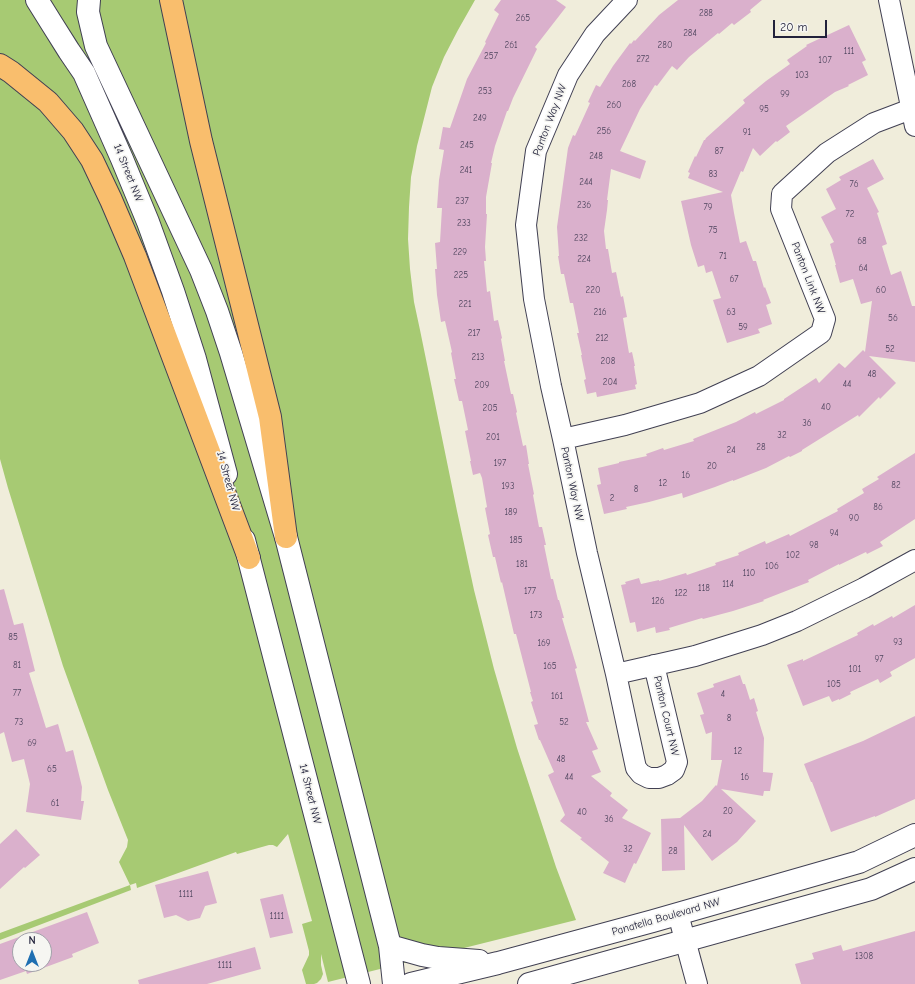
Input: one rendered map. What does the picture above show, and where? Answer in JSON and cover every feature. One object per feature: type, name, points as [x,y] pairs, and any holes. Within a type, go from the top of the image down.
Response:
[{"type":"highway","points":[[171,0],[201,141],[270,417],[286,537]]},
{"type":"highway","points":[[0,66],[11,72],[48,102],[73,131],[92,160],[135,256],[249,558]]},
{"type":"street","name":"14 Street NW","points":[[36,0],[84,73],[148,222],[173,291],[195,359],[249,558],[359,984]]},
{"type":"street","name":"14 Street NW","points":[[89,0],[88,12],[96,46],[201,270],[217,311],[286,537],[390,946],[394,984]]},
{"type":"street","name":"Panton Way NW","points":[[616,674],[586,553],[551,386],[534,299],[526,225],[536,151],[568,75],[595,34],[627,0]]},
{"type":"street","points":[[889,0],[913,117]]},
{"type":"street","name":"Panton Link NW","points":[[563,439],[625,425],[700,403],[759,376],[821,333],[825,319],[781,209],[782,194],[827,153],[874,123],[913,117]]},
{"type":"street","points":[[616,674],[695,656],[762,635],[797,621],[864,588],[915,560]]},
{"type":"street","name":"Panton Court NW","points":[[616,674],[636,768],[649,778],[668,776],[674,770],[677,762],[654,665]]},
{"type":"street","name":"Panatella Boulevard NW","points":[[411,984],[498,963],[678,914],[859,862],[915,835]]},
{"type":"street","points":[[529,984],[871,889],[915,869]]},
{"type":"street","points":[[678,914],[697,984]]},
{"type":"street","points":[[390,946],[438,958],[498,963]]},
{"type":"green space","points":[[0,0],[475,0],[444,57],[432,87],[417,146],[411,177],[409,207],[408,239],[410,269],[414,302],[457,511],[474,590],[494,669],[517,748],[556,867],[576,920],[328,982],[321,954],[323,974],[321,979],[314,984],[306,984],[302,970],[309,955],[309,951],[302,924],[312,921],[288,834],[277,847],[269,845],[237,854],[236,852],[137,888],[136,883],[130,885],[119,862],[127,847],[128,840],[108,790],[63,666],[0,459]]},
{"type":"green space","points":[[130,885],[131,890],[21,932],[12,932],[12,935],[0,940],[0,933]]},
{"type":"building","points":[[501,0],[556,0],[566,7],[535,47],[537,49],[507,111],[495,146],[486,197],[486,261],[484,261],[487,292],[490,291],[494,321],[498,320],[511,394],[513,394],[523,446],[526,445],[533,495],[539,527],[542,527],[546,545],[544,545],[551,579],[553,579],[564,618],[562,618],[577,668],[575,669],[589,722],[586,722],[598,749],[592,751],[601,772],[591,776],[612,793],[610,796],[628,810],[622,818],[651,833],[636,864],[634,863],[625,883],[603,873],[609,862],[560,821],[565,815],[548,775],[554,772],[539,740],[534,725],[538,724],[531,702],[533,701],[531,692],[488,535],[490,534],[485,508],[487,507],[482,478],[480,473],[473,475],[465,431],[468,430],[462,401],[459,401],[454,379],[456,379],[452,352],[445,321],[441,322],[437,295],[435,243],[440,242],[442,208],[437,208],[439,180],[444,150],[439,149],[443,127],[450,128],[467,79],[499,14],[494,10]]},
{"type":"building","points":[[678,0],[762,0],[750,10],[751,12],[734,25],[732,23],[719,34],[718,33],[689,57],[677,70],[672,66],[657,86],[655,85],[640,109],[620,151],[646,161],[640,179],[611,169],[604,231],[606,249],[608,249],[612,273],[616,272],[621,297],[623,296],[627,317],[623,318],[629,353],[632,352],[635,366],[637,384],[635,385],[636,389],[597,397],[596,392],[587,394],[584,380],[586,379],[577,333],[579,333],[573,303],[570,303],[564,274],[561,274],[558,256],[557,227],[568,148],[573,135],[575,136],[590,103],[588,102],[596,85],[600,87],[630,43],[631,44],[634,40],[635,41],[659,15]]},
{"type":"building","points":[[849,25],[866,60],[862,62],[868,75],[835,92],[786,126],[790,132],[777,142],[776,141],[760,156],[753,148],[731,195],[740,243],[746,241],[753,261],[756,261],[764,288],[765,287],[771,303],[766,305],[772,324],[758,329],[760,333],[727,343],[713,300],[721,298],[712,271],[706,273],[704,265],[698,267],[691,245],[681,201],[723,192],[688,178],[690,173],[688,172],[704,140],[745,103],[743,100],[790,64],[787,60],[807,46],[806,45]]},
{"type":"building","points":[[873,159],[884,179],[867,188],[879,212],[877,213],[887,244],[882,246],[891,275],[901,271],[912,306],[915,306],[915,362],[869,356],[896,383],[859,417],[858,415],[802,451],[790,457],[789,456],[766,468],[733,481],[683,498],[682,493],[604,514],[597,485],[601,484],[598,468],[647,456],[646,454],[663,448],[664,450],[694,441],[693,439],[736,422],[755,412],[756,414],[784,400],[816,378],[819,383],[839,363],[845,368],[863,350],[865,352],[872,301],[861,304],[853,279],[840,283],[830,244],[834,242],[821,217],[836,209],[826,189],[841,180],[839,177]]},
{"type":"building","points":[[915,453],[915,519],[880,542],[883,546],[867,554],[866,552],[839,564],[808,580],[809,582],[763,600],[764,601],[733,611],[702,618],[669,628],[670,630],[656,633],[655,627],[637,632],[635,622],[630,623],[621,585],[626,584],[625,582],[639,578],[641,584],[659,581],[686,573],[687,575],[739,555],[738,553],[765,541],[766,544],[789,534],[790,536],[838,511],[837,509],[864,493],[862,489],[879,479],[877,477]]},
{"type":"building","points":[[4,589],[14,625],[23,623],[35,671],[29,673],[46,728],[58,724],[66,752],[73,750],[82,787],[81,801],[84,801],[81,820],[26,812],[30,784],[24,759],[12,762],[4,732],[0,734],[0,590]]},
{"type":"building","points":[[915,605],[915,658],[890,672],[892,676],[880,683],[878,679],[850,692],[851,694],[839,700],[832,702],[829,696],[803,706],[787,665],[803,659],[803,661],[858,635],[857,633],[873,624],[874,626],[892,616],[893,618]]},
{"type":"building","points":[[740,675],[743,684],[745,684],[750,700],[754,698],[758,711],[756,712],[764,738],[763,772],[773,773],[770,791],[764,791],[763,796],[721,789],[756,821],[737,842],[712,861],[684,825],[685,870],[662,871],[661,819],[680,818],[702,801],[716,785],[717,786],[722,760],[711,760],[712,732],[706,734],[700,715],[704,714],[697,693],[714,687],[713,684]]},
{"type":"building","points":[[915,716],[915,799],[875,817],[831,832],[804,764],[863,741]]},
{"type":"building","points":[[16,829],[40,855],[25,868],[24,867],[0,889],[0,844]]},
{"type":"building","points":[[208,871],[217,903],[205,906],[200,918],[188,921],[176,915],[164,918],[155,885]]},
{"type":"building","points":[[283,894],[293,933],[270,938],[260,899]]},
{"type":"building","points":[[87,912],[99,943],[72,954],[73,957],[52,965],[52,932],[33,932]]},
{"type":"building","points":[[915,931],[915,984],[801,984],[795,964],[814,959],[812,953],[841,945],[843,951]]},
{"type":"building","points":[[12,940],[12,972],[23,972],[0,980],[0,944]]},
{"type":"building","points":[[255,947],[261,969],[207,984],[139,984],[138,980]]}]
